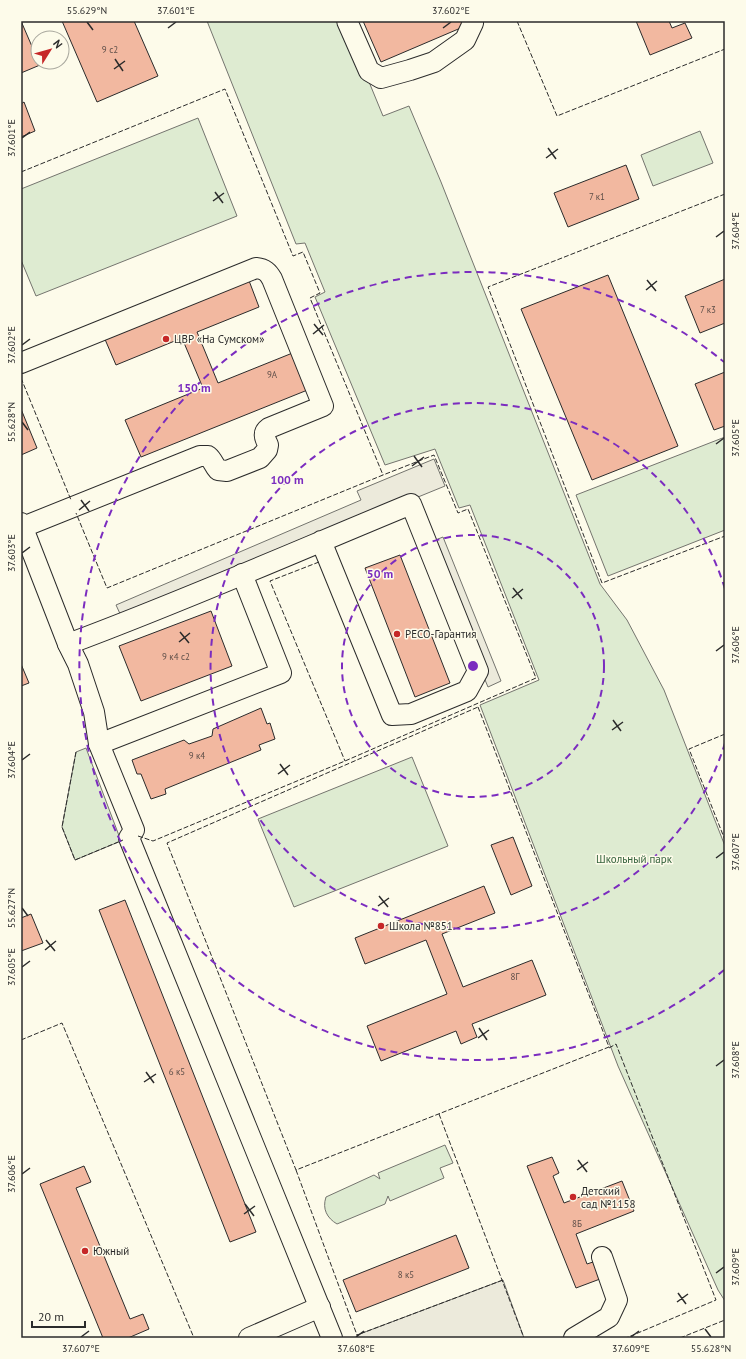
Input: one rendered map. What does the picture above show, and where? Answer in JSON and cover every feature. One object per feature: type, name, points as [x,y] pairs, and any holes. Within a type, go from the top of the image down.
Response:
[{"type":"lane","points":[[347,21],[369,71],[381,78],[434,62],[465,40],[473,23],[472,21]]},
{"type":"lane","points":[[21,363],[256,268],[262,268],[268,272],[272,279],[323,406],[265,431],[264,434],[268,445],[264,454],[260,458],[227,471],[218,470],[211,458],[208,456],[200,456],[22,525],[68,644],[78,664],[94,712],[99,744],[134,830],[129,838],[332,1338]]},
{"type":"lane","points":[[68,644],[106,630],[242,574],[321,541],[411,504],[478,671],[467,691],[411,714],[392,715],[321,541]]},
{"type":"lane","points":[[99,744],[281,673],[242,574]]},
{"type":"lane","points":[[574,1338],[609,1317],[617,1300],[602,1257]]},
{"type":"lane","points":[[249,1338],[320,1307]]},
{"type":"green space","name":"Школьный парк","points":[[207,21],[344,21],[383,116],[409,106],[441,182],[600,584],[627,620],[664,690],[725,846],[725,1301],[718,1290],[618,1066],[480,705],[539,680],[470,505],[459,508],[435,449],[385,465],[315,297],[325,292],[305,243],[296,244]]},
{"type":"green space","points":[[198,118],[237,216],[36,296],[21,260],[21,189]]},
{"type":"green space","points":[[700,131],[713,163],[653,186],[641,155]]},
{"type":"green space","points":[[725,437],[725,530],[608,576],[576,495]]},
{"type":"green space","points":[[86,748],[121,841],[75,860],[62,827],[76,752]]},
{"type":"green space","points":[[412,757],[448,846],[294,907],[258,819]]},
{"type":"green space","points":[[445,1145],[453,1163],[440,1168],[444,1178],[390,1201],[388,1196],[385,1204],[337,1224],[330,1219],[326,1213],[326,1197],[374,1175],[380,1179],[378,1173]]},
{"type":"shaded area","points":[[434,459],[445,486],[122,618],[116,605],[361,500],[357,491]]},
{"type":"shaded area","points":[[443,537],[501,681],[488,687],[428,543]]},
{"type":"shaded area","points":[[503,1280],[524,1338],[358,1338],[357,1335]]},
{"type":"building","points":[[21,21],[30,42],[30,69],[21,73]]},
{"type":"building","points":[[62,21],[134,21],[158,76],[97,102],[70,40],[70,30],[66,30]]},
{"type":"building","points":[[363,21],[461,21],[463,27],[381,62]]},
{"type":"building","points":[[636,21],[669,21],[672,28],[685,23],[692,38],[650,55]]},
{"type":"building","points":[[24,102],[35,131],[21,137],[21,104]]},
{"type":"building","points":[[626,165],[639,199],[568,227],[554,193]]},
{"type":"building","points":[[608,275],[678,446],[592,480],[521,309]]},
{"type":"building","points":[[248,278],[259,307],[197,332],[218,383],[295,352],[310,389],[141,457],[125,420],[203,388],[182,338],[116,365],[104,337]]},
{"type":"building","points":[[725,279],[725,323],[700,333],[685,296]]},
{"type":"building","points":[[725,372],[725,426],[714,430],[695,384]]},
{"type":"building","points":[[21,409],[37,448],[21,455]]},
{"type":"building","points":[[400,555],[450,683],[415,697],[365,568]]},
{"type":"building","points":[[211,611],[232,666],[141,701],[119,646]]},
{"type":"building","points":[[21,664],[29,683],[21,686]]},
{"type":"building","points":[[261,708],[267,724],[270,723],[275,739],[259,745],[261,750],[165,789],[166,794],[151,799],[141,774],[137,774],[132,760],[184,740],[189,744],[212,736],[213,729]]},
{"type":"building","points":[[513,837],[532,886],[511,895],[491,845]]},
{"type":"building","points":[[484,886],[495,913],[442,934],[463,987],[532,960],[546,995],[472,1024],[477,1037],[461,1044],[456,1031],[381,1061],[367,1026],[447,994],[426,940],[365,964],[355,938]]},
{"type":"building","points":[[125,900],[256,1232],[230,1242],[99,910]]},
{"type":"building","points":[[31,914],[43,943],[21,951],[21,918]]},
{"type":"building","points":[[552,1157],[559,1173],[553,1176],[564,1203],[622,1181],[634,1211],[576,1234],[587,1264],[593,1262],[600,1279],[576,1288],[527,1166]]},
{"type":"building","name":"Южный","points":[[84,1166],[91,1182],[76,1188],[130,1319],[143,1314],[149,1329],[128,1338],[103,1338],[40,1184]]},
{"type":"building","points":[[456,1235],[469,1268],[356,1312],[343,1280]]},
{"type":"fence","points":[[517,21],[557,116],[725,49]]},
{"type":"fence","points":[[21,172],[225,89],[293,256],[303,252],[320,293],[310,298],[383,475],[107,588],[76,513]]},
{"type":"fence","points":[[725,194],[488,287],[602,583],[725,536]]},
{"type":"fence","points":[[21,378],[71,500]]},
{"type":"fence","points":[[138,836],[153,841],[345,761],[536,678],[468,509],[458,513],[434,455],[383,475]]},
{"type":"fence","points":[[319,562],[270,581],[345,761]]},
{"type":"fence","points":[[478,707],[609,1047],[296,1170],[167,843],[478,707]]},
{"type":"fence","points":[[725,734],[689,749],[725,840]]},
{"type":"fence","points":[[76,752],[62,827],[75,860],[123,840]]},
{"type":"fence","points":[[21,1040],[62,1023],[194,1338]]},
{"type":"fence","points":[[609,1048],[616,1044],[716,1300],[626,1338]]},
{"type":"fence","points":[[439,1114],[524,1338]]},
{"type":"fence","points":[[296,1170],[357,1335]]},
{"type":"fence","points":[[358,1338],[357,1335],[503,1281]]},
{"type":"fence","points":[[680,1338],[725,1320]]},
{"type":"place","name":"ЦВР «На Сумском»","points":[[166,339]]},
{"type":"place","name":"РЕСО-Гарантия","points":[[397,634]]},
{"type":"place","name":"Школа №851","points":[[381,926]]},
{"type":"place","name":"Детский сад №1158","points":[[573,1197]]},
{"type":"place","name":"Южный","points":[[85,1251]]}]
